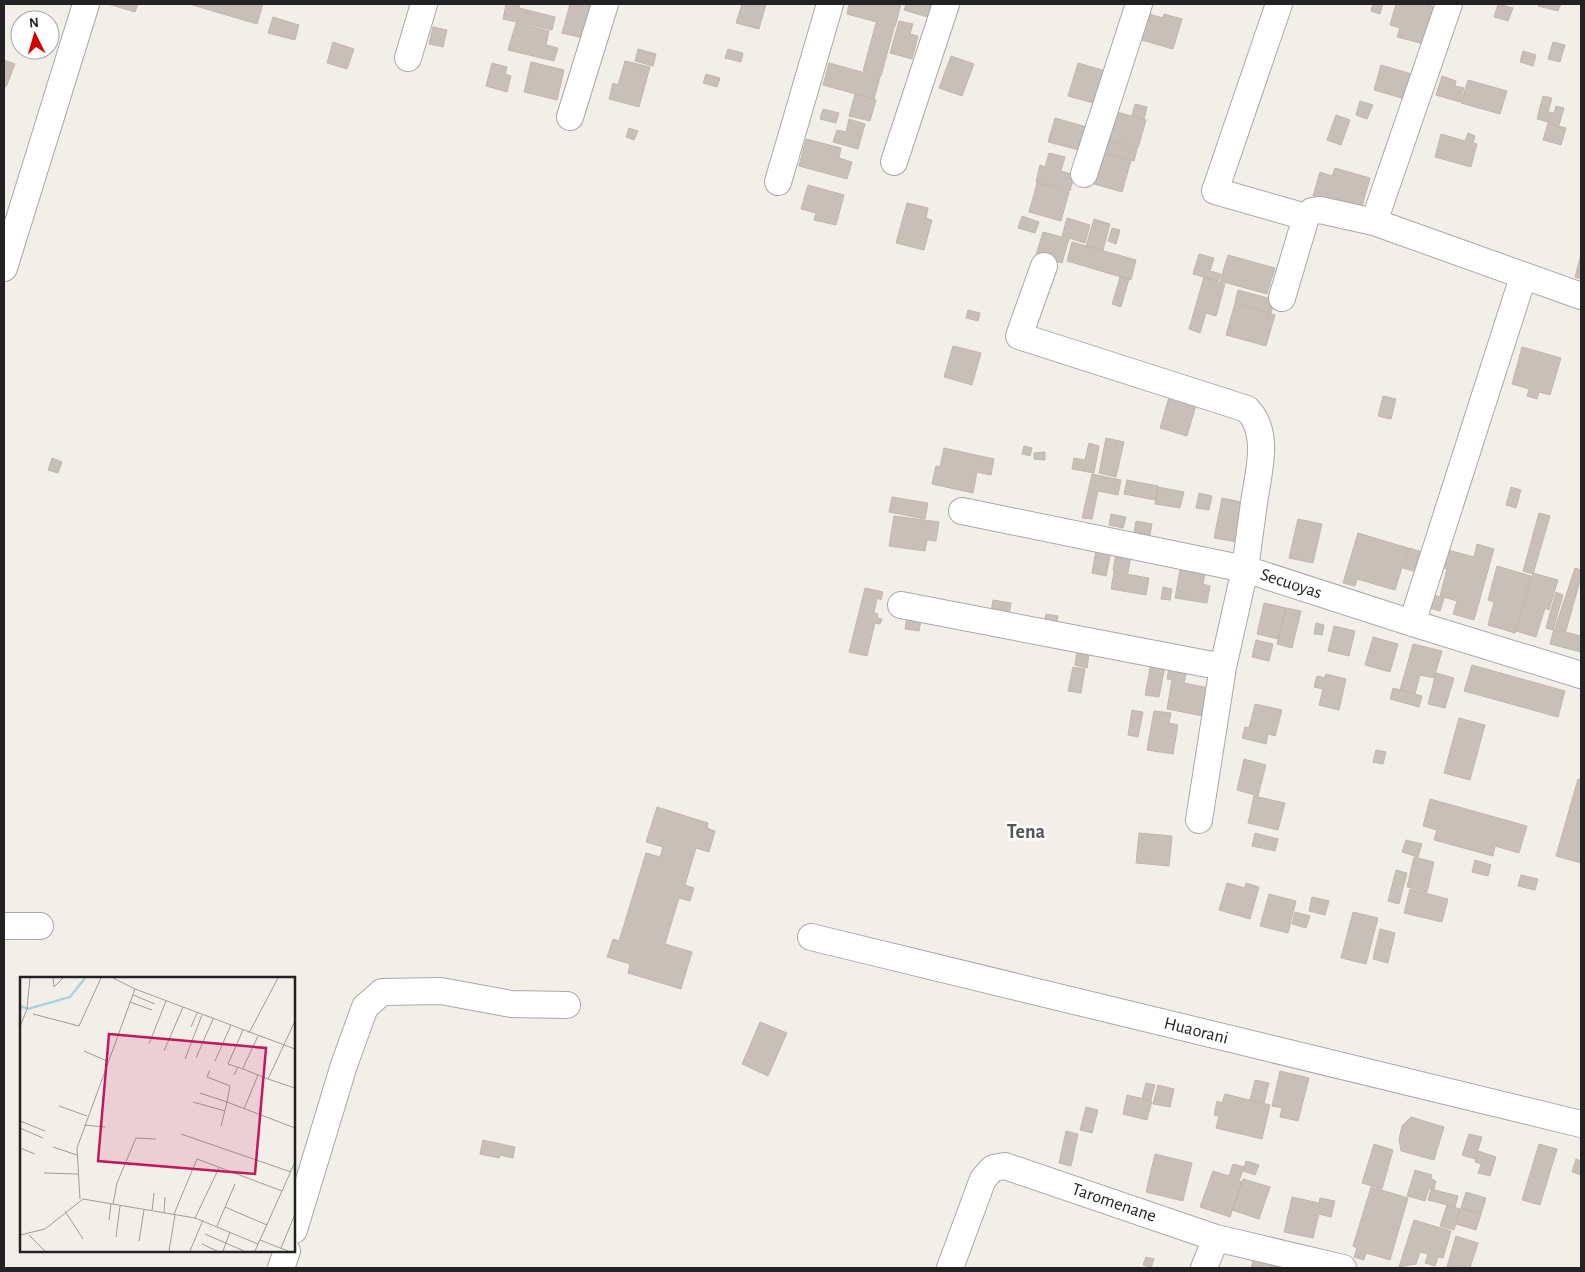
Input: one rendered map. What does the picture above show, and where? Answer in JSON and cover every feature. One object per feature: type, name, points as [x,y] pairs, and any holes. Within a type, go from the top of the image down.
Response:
[{"type":"street","points":[[4,265],[86,4]]},
{"type":"street","points":[[408,58],[424,4]]},
{"type":"street","points":[[570,117],[606,4]]},
{"type":"street","points":[[778,182],[830,4]]},
{"type":"street","points":[[894,162],[946,4]]},
{"type":"street","points":[[1084,174],[1140,4]]},
{"type":"street","points":[[1279,4],[1215,191],[1306,217]]},
{"type":"street","points":[[1374,222],[1449,4]]},
{"type":"street","points":[[1282,298],[1306,217],[1312,211],[1320,210],[1374,222],[1581,296]]},
{"type":"street","points":[[962,511],[1245,568],[1262,457],[1259,431],[1252,414],[1247,409],[1019,336],[1044,266]]},
{"type":"street","points":[[1412,624],[1523,276]]},
{"type":"street","name":"Secuoyas","points":[[1199,820],[1224,667],[1245,568],[1412,624],[1581,675]]},
{"type":"street","points":[[901,605],[1224,667]]},
{"type":"street","points":[[4,926],[40,926]]},
{"type":"street","name":"Huaorani","points":[[812,937],[1581,1124]]},
{"type":"street","points":[[295,1227],[344,1065],[365,1007],[382,992],[441,991],[511,1004],[567,1005]]},
{"type":"street","name":"Taromenane","points":[[950,1268],[983,1180],[993,1168],[1005,1166],[1216,1238],[1343,1268]]},
{"type":"street","points":[[1204,1268],[1216,1238]]},
{"type":"street","points":[[281,1268],[287,1252]]},
{"type":"building","points":[[108,4],[138,4],[135,12]]},
{"type":"building","points":[[189,4],[263,4],[257,24]]},
{"type":"building","points":[[506,4],[520,4],[519,8],[555,17],[552,30],[503,19]]},
{"type":"building","points":[[570,4],[596,4],[591,40],[562,33]]},
{"type":"building","points":[[742,4],[766,4],[759,29],[736,23]]},
{"type":"building","points":[[849,4],[901,4],[895,27],[847,14]]},
{"type":"building","points":[[906,4],[936,4],[931,18],[904,10]]},
{"type":"building","points":[[1373,4],[1383,4],[1380,14],[1371,11]]},
{"type":"building","points":[[1396,4],[1424,4],[1438,8],[1428,45],[1397,37],[1400,28],[1390,25]]},
{"type":"building","points":[[1498,4],[1513,8],[1508,21],[1494,17]]},
{"type":"building","points":[[1539,4],[1561,4],[1558,11],[1538,6]]},
{"type":"building","points":[[1146,13],[1163,18],[1164,14],[1182,19],[1173,49],[1138,39]]},
{"type":"building","points":[[273,17],[299,25],[295,40],[268,33]]},
{"type":"building","points":[[899,21],[913,24],[910,34],[918,36],[912,59],[890,53]]},
{"type":"building","points":[[516,23],[549,31],[546,45],[558,48],[554,61],[508,50]]},
{"type":"building","points":[[876,23],[894,28],[881,76],[863,71]]},
{"type":"building","points":[[433,27],[447,30],[443,47],[429,44]]},
{"type":"building","points":[[333,42],[354,49],[347,69],[327,63]]},
{"type":"building","points":[[1553,42],[1565,45],[1560,62],[1548,59]]},
{"type":"building","points":[[638,49],[656,54],[653,66],[635,61]]},
{"type":"building","points":[[728,49],[743,53],[741,62],[725,58]]},
{"type":"building","points":[[1523,51],[1536,55],[1533,66],[1520,62]]},
{"type":"building","points":[[951,56],[974,64],[962,96],[939,88]]},
{"type":"building","points":[[4,60],[15,64],[6,87],[4,86]]},
{"type":"building","points":[[625,61],[650,67],[639,107],[609,99],[613,83],[618,85]]},
{"type":"building","points":[[531,62],[564,70],[557,100],[524,92]]},
{"type":"building","points":[[492,63],[507,67],[505,74],[511,76],[507,92],[486,86]]},
{"type":"building","points":[[829,63],[880,77],[874,99],[823,85]]},
{"type":"building","points":[[1078,63],[1106,71],[1097,104],[1068,96]]},
{"type":"building","points":[[1381,65],[1415,75],[1408,100],[1374,90]]},
{"type":"building","points":[[706,74],[720,78],[717,87],[703,83]]},
{"type":"building","points":[[1442,76],[1456,81],[1455,86],[1464,88],[1460,102],[1436,95]]},
{"type":"building","points":[[1468,80],[1507,91],[1500,114],[1461,103]]},
{"type":"building","points":[[855,94],[876,100],[870,121],[849,116]]},
{"type":"building","points":[[1543,96],[1552,98],[1548,112],[1554,113],[1556,106],[1564,108],[1559,125],[1537,119]]},
{"type":"building","points":[[1360,101],[1373,105],[1367,119],[1356,115]]},
{"type":"building","points":[[1135,104],[1147,107],[1144,119],[1132,115]]},
{"type":"building","points":[[823,109],[839,113],[836,123],[820,119]]},
{"type":"building","points":[[1117,112],[1146,120],[1138,148],[1109,140]]},
{"type":"building","points":[[1336,115],[1350,120],[1341,145],[1327,140]]},
{"type":"building","points":[[1055,118],[1090,128],[1083,151],[1048,142]]},
{"type":"building","points":[[849,119],[865,124],[858,149],[833,142],[837,130],[846,132]]},
{"type":"building","points":[[1548,123],[1566,128],[1561,145],[1543,140]]},
{"type":"building","points":[[629,128],[638,131],[634,140],[626,137]]},
{"type":"building","points":[[1468,133],[1475,136],[1473,143],[1477,144],[1471,167],[1435,157],[1441,134],[1465,141]]},
{"type":"building","points":[[806,139],[841,148],[839,158],[852,162],[847,179],[799,166]]},
{"type":"building","points":[[1106,140],[1137,149],[1134,161],[1102,152]]},
{"type":"building","points":[[1100,152],[1131,161],[1122,192],[1091,183]]},
{"type":"building","points":[[1049,153],[1065,157],[1061,171],[1074,175],[1070,191],[1036,182],[1040,165],[1045,167]]},
{"type":"building","points":[[1335,168],[1370,178],[1361,210],[1313,196],[1320,172],[1332,176]]},
{"type":"building","points":[[1037,183],[1069,192],[1061,221],[1029,212]]},
{"type":"building","points":[[808,185],[844,195],[836,225],[814,220],[816,213],[801,209]]},
{"type":"building","points":[[907,203],[928,208],[926,218],[932,220],[924,250],[896,243]]},
{"type":"building","points":[[1022,216],[1039,222],[1035,233],[1018,228]]},
{"type":"building","points":[[1067,218],[1090,225],[1085,243],[1062,236]]},
{"type":"building","points":[[1094,219],[1110,224],[1103,250],[1086,246]]},
{"type":"building","points":[[1112,228],[1120,230],[1116,244],[1108,241]]},
{"type":"building","points":[[1043,232],[1069,239],[1062,263],[1036,255]]},
{"type":"building","points":[[1072,242],[1136,260],[1131,280],[1067,261]]},
{"type":"building","points":[[1199,254],[1214,258],[1210,271],[1221,274],[1218,281],[1193,274]]},
{"type":"building","points":[[1581,254],[1581,279],[1575,277]]},
{"type":"building","points":[[1228,255],[1275,268],[1267,294],[1220,281]]},
{"type":"building","points":[[1120,277],[1129,279],[1121,307],[1112,304]]},
{"type":"building","points":[[1204,277],[1225,284],[1216,316],[1206,313],[1200,333],[1189,329]]},
{"type":"building","points":[[1238,290],[1275,300],[1271,313],[1235,302]]},
{"type":"building","points":[[1235,303],[1275,315],[1266,346],[1226,335]]},
{"type":"building","points":[[968,310],[980,313],[978,321],[966,318]]},
{"type":"building","points":[[953,346],[981,353],[972,385],[944,377]]},
{"type":"building","points":[[1522,347],[1561,358],[1550,395],[1539,392],[1537,399],[1527,396],[1529,389],[1512,384]]},
{"type":"building","points":[[1170,394],[1197,402],[1187,436],[1160,428]]},
{"type":"building","points":[[1383,396],[1396,399],[1391,419],[1378,416]]},
{"type":"building","points":[[1106,438],[1124,442],[1116,477],[1099,473]]},
{"type":"building","points":[[1089,443],[1099,446],[1094,473],[1072,469],[1074,458],[1085,460]]},
{"type":"building","points":[[1024,446],[1032,448],[1030,456],[1022,454]]},
{"type":"building","points":[[944,448],[994,459],[991,475],[977,472],[973,493],[932,484],[936,466],[940,467]]},
{"type":"building","points":[[1045,452],[1045,460],[1034,459],[1034,453]]},
{"type":"building","points":[[52,458],[62,462],[58,473],[48,470]]},
{"type":"building","points":[[1092,474],[1121,480],[1118,495],[1098,491],[1092,519],[1082,518]]},
{"type":"building","points":[[1127,480],[1158,486],[1155,500],[1124,494]]},
{"type":"building","points":[[1158,487],[1184,492],[1180,508],[1155,504]]},
{"type":"building","points":[[1511,487],[1521,490],[1516,508],[1506,505]]},
{"type":"building","points":[[1199,493],[1212,496],[1209,510],[1196,508]]},
{"type":"building","points":[[892,497],[928,503],[925,519],[889,512]]},
{"type":"building","points":[[1222,498],[1251,504],[1243,543],[1214,538]]},
{"type":"building","points":[[1539,513],[1550,516],[1533,574],[1523,571]]},
{"type":"building","points":[[1111,514],[1126,517],[1123,528],[1109,525]]},
{"type":"building","points":[[894,516],[939,522],[936,541],[927,540],[925,551],[889,546]]},
{"type":"building","points":[[1298,519],[1322,524],[1313,563],[1289,558]]},
{"type":"building","points":[[1136,521],[1152,524],[1150,535],[1134,532]]},
{"type":"building","points":[[1358,533],[1408,548],[1395,590],[1357,579],[1355,586],[1343,583]]},
{"type":"building","points":[[1097,544],[1112,547],[1106,576],[1092,573]]},
{"type":"building","points":[[1477,544],[1494,549],[1474,620],[1453,614],[1457,601],[1440,596],[1447,569],[1439,566],[1444,549],[1474,557]]},
{"type":"building","points":[[1117,547],[1132,550],[1128,573],[1113,571]]},
{"type":"building","points":[[1409,548],[1426,553],[1420,573],[1403,568]]},
{"type":"building","points":[[1181,564],[1206,568],[1203,584],[1210,586],[1207,603],[1175,598]]},
{"type":"building","points":[[1497,566],[1531,576],[1515,633],[1488,625],[1494,602],[1488,600]]},
{"type":"building","points":[[1575,568],[1581,570],[1581,577],[1566,631],[1555,628]]},
{"type":"building","points":[[1114,572],[1149,578],[1146,595],[1111,589]]},
{"type":"building","points":[[1533,573],[1558,580],[1549,610],[1545,608],[1536,637],[1516,631]]},
{"type":"building","points":[[1163,587],[1172,589],[1170,600],[1161,599]]},
{"type":"building","points":[[865,588],[883,592],[881,600],[877,598],[874,613],[878,614],[877,618],[882,619],[880,624],[875,623],[867,656],[849,652]]},
{"type":"building","points":[[1556,592],[1563,595],[1553,630],[1546,628]]},
{"type":"building","points":[[1430,594],[1444,598],[1440,611],[1426,607]]},
{"type":"building","points":[[993,600],[1011,603],[1009,615],[991,612]]},
{"type":"building","points":[[1264,603],[1286,608],[1278,639],[1257,634]]},
{"type":"building","points":[[1286,608],[1301,611],[1292,648],[1277,644]]},
{"type":"building","points":[[1046,614],[1058,616],[1056,625],[1044,623]]},
{"type":"building","points":[[907,617],[921,620],[919,631],[905,629]]},
{"type":"building","points":[[1316,623],[1324,625],[1322,635],[1314,634]]},
{"type":"building","points":[[1334,626],[1355,631],[1349,656],[1328,651]]},
{"type":"building","points":[[1554,629],[1581,636],[1581,652],[1550,644]]},
{"type":"building","points":[[1373,637],[1398,644],[1390,672],[1365,665]]},
{"type":"building","points":[[1256,640],[1273,644],[1269,661],[1252,657]]},
{"type":"building","points":[[1413,644],[1442,651],[1434,678],[1420,675],[1415,694],[1400,690]]},
{"type":"building","points":[[1078,645],[1090,647],[1087,668],[1075,665]]},
{"type":"building","points":[[1152,658],[1166,661],[1159,697],[1145,695]]},
{"type":"building","points":[[1170,662],[1188,665],[1184,683],[1209,688],[1203,716],[1167,709],[1172,680],[1167,679]]},
{"type":"building","points":[[1472,665],[1565,691],[1558,717],[1464,691]]},
{"type":"building","points":[[1073,667],[1085,669],[1081,693],[1068,691]]},
{"type":"building","points":[[1436,673],[1454,678],[1445,708],[1428,704]]},
{"type":"building","points":[[1326,674],[1346,679],[1339,710],[1319,705],[1323,689],[1314,687],[1317,676],[1325,678]]},
{"type":"building","points":[[1393,688],[1422,696],[1419,707],[1390,699]]},
{"type":"building","points":[[1255,704],[1282,710],[1275,736],[1268,734],[1266,744],[1242,738],[1245,727],[1249,728]]},
{"type":"building","points":[[1132,710],[1143,712],[1138,737],[1128,735]]},
{"type":"building","points":[[1154,711],[1171,713],[1169,723],[1178,725],[1173,754],[1147,750]]},
{"type":"building","points":[[1459,718],[1485,725],[1470,780],[1444,773]]},
{"type":"building","points":[[1376,750],[1386,752],[1383,764],[1373,762]]},
{"type":"building","points":[[1244,759],[1266,765],[1258,796],[1237,790]]},
{"type":"building","points":[[1578,779],[1581,780],[1581,863],[1556,856]]},
{"type":"building","points":[[1254,796],[1285,803],[1278,830],[1248,823]]},
{"type":"building","points":[[1430,799],[1527,826],[1519,853],[1495,846],[1493,856],[1434,840],[1437,830],[1423,826]]},
{"type":"building","points":[[657,807],[708,823],[707,828],[715,831],[709,852],[696,848],[685,885],[694,888],[690,901],[679,898],[665,944],[692,952],[681,989],[628,973],[630,964],[607,957],[613,939],[619,941],[646,853],[660,857],[663,847],[646,842]]},
{"type":"building","points":[[1139,833],[1172,836],[1169,866],[1136,863]]},
{"type":"building","points":[[1255,833],[1278,839],[1275,851],[1252,846]]},
{"type":"building","points":[[1406,840],[1422,844],[1418,857],[1402,852]]},
{"type":"building","points":[[1414,857],[1434,862],[1427,892],[1407,887]]},
{"type":"building","points":[[1475,860],[1491,865],[1488,876],[1472,872]]},
{"type":"building","points":[[1396,870],[1407,873],[1399,904],[1388,901]]},
{"type":"building","points":[[1521,875],[1538,879],[1535,890],[1518,886]]},
{"type":"building","points":[[1227,883],[1245,888],[1246,883],[1259,887],[1250,919],[1219,910]]},
{"type":"building","points":[[1410,889],[1448,899],[1442,922],[1404,913]]},
{"type":"building","points":[[1269,894],[1296,901],[1288,933],[1260,926]]},
{"type":"building","points":[[1312,897],[1329,901],[1325,915],[1309,911]]},
{"type":"building","points":[[1295,912],[1310,916],[1306,928],[1292,924]]},
{"type":"building","points":[[1353,912],[1378,918],[1366,964],[1341,958]]},
{"type":"building","points":[[1380,929],[1395,933],[1388,963],[1373,959]]},
{"type":"building","points":[[760,1022],[787,1033],[768,1076],[742,1064]]},
{"type":"building","points":[[1280,1071],[1309,1078],[1298,1121],[1280,1117],[1282,1108],[1272,1106]]},
{"type":"building","points":[[1255,1080],[1269,1083],[1264,1103],[1250,1100]]},
{"type":"building","points":[[1146,1083],[1155,1085],[1151,1100],[1142,1098]]},
{"type":"building","points":[[1158,1085],[1174,1089],[1170,1107],[1153,1104]]},
{"type":"building","points":[[1225,1094],[1270,1105],[1262,1139],[1216,1128],[1219,1116],[1214,1115],[1217,1101],[1222,1103]]},
{"type":"building","points":[[1127,1095],[1152,1101],[1147,1120],[1123,1114]]},
{"type":"building","points":[[1086,1107],[1098,1110],[1092,1133],[1080,1130]]},
{"type":"building","points":[[1411,1117],[1444,1127],[1434,1160],[1401,1151],[1399,1139],[1402,1126]]},
{"type":"building","points":[[1066,1131],[1078,1134],[1071,1166],[1059,1163]]},
{"type":"building","points":[[1469,1134],[1482,1137],[1475,1159],[1462,1155]]},
{"type":"building","points":[[483,1140],[515,1147],[513,1158],[500,1155],[499,1158],[480,1154]]},
{"type":"building","points":[[1374,1144],[1393,1150],[1382,1189],[1362,1183]]},
{"type":"building","points":[[1539,1144],[1557,1149],[1540,1205],[1522,1200]]},
{"type":"building","points":[[1478,1151],[1496,1157],[1490,1176],[1478,1173],[1481,1164],[1475,1162]]},
{"type":"building","points":[[1155,1154],[1192,1163],[1183,1201],[1146,1192]]},
{"type":"building","points":[[1576,1159],[1581,1161],[1581,1175],[1572,1172]]},
{"type":"building","points":[[1246,1161],[1259,1165],[1255,1175],[1243,1171]]},
{"type":"building","points":[[1233,1164],[1244,1167],[1239,1181],[1242,1182],[1230,1217],[1200,1207],[1213,1171],[1229,1176]]},
{"type":"building","points":[[1415,1170],[1432,1175],[1431,1179],[1436,1181],[1434,1189],[1429,1188],[1425,1201],[1407,1196]]},
{"type":"building","points":[[1243,1179],[1270,1187],[1259,1219],[1232,1210]]},
{"type":"building","points":[[1371,1187],[1408,1198],[1390,1260],[1366,1253],[1364,1260],[1354,1257],[1357,1248],[1353,1246]]},
{"type":"building","points":[[1431,1189],[1458,1196],[1455,1207],[1428,1200]]},
{"type":"building","points":[[1466,1192],[1486,1198],[1481,1214],[1461,1208]]},
{"type":"building","points":[[1292,1197],[1319,1203],[1320,1198],[1335,1201],[1331,1217],[1319,1214],[1313,1238],[1284,1232]]},
{"type":"building","points":[[1447,1205],[1460,1209],[1454,1230],[1440,1226]]},
{"type":"building","points":[[1461,1208],[1481,1214],[1476,1230],[1456,1224]]},
{"type":"building","points":[[1414,1220],[1451,1231],[1443,1258],[1438,1257],[1435,1266],[1425,1263],[1428,1254],[1420,1252],[1416,1264],[1399,1267]]},
{"type":"building","points":[[1456,1236],[1478,1243],[1470,1268],[1447,1267]]},
{"type":"building","points":[[1146,1257],[1154,1259],[1151,1268],[1143,1265]]},
{"type":"building","points":[[1254,1258],[1283,1267],[1283,1268],[1251,1268]]},
{"type":"district","name":"Tena","points":[[1026,832]]}]
